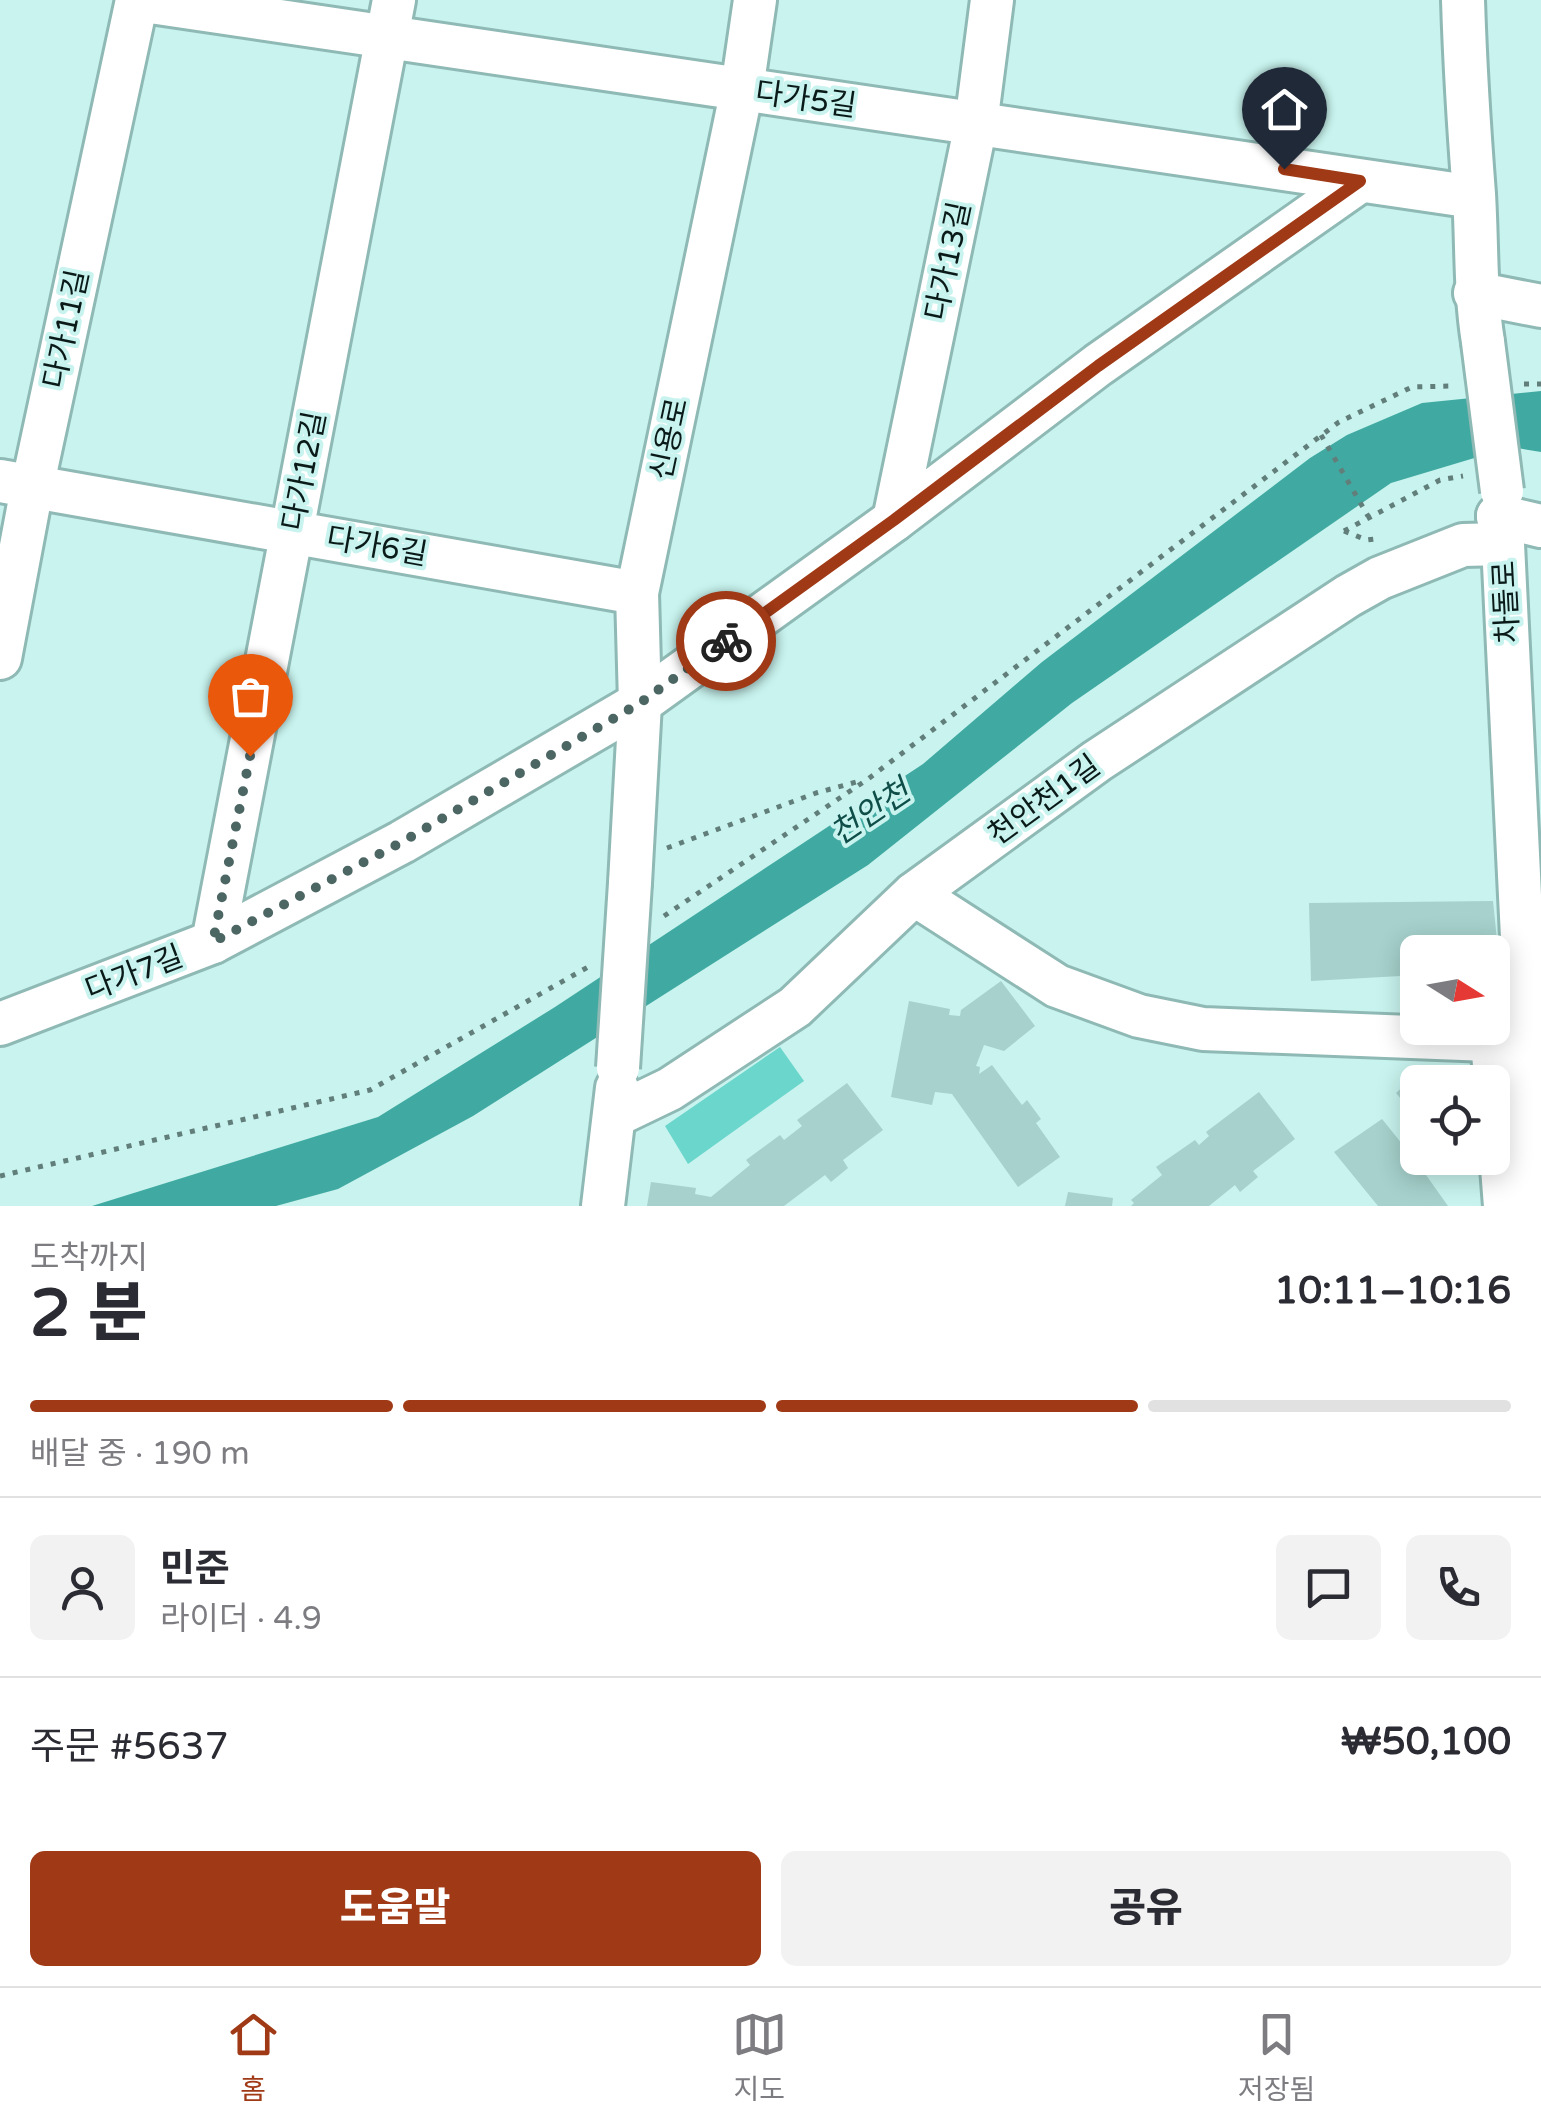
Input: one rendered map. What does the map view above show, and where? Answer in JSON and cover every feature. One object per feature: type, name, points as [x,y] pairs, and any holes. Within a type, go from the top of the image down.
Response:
[{"type":"street","name":"다가5길","points":[[137,0],[391,18],[742,89],[1474,197]]},
{"type":"street","name":"다가11길","points":[[0,658],[16,484],[137,0]]},
{"type":"street","name":"신용로","points":[[603,1206],[616,1115],[631,872],[640,703],[636,592],[742,89],[755,0]]},
{"type":"street","name":"다가13길","points":[[894,520],[976,124],[992,0]]},
{"type":"street","name":"차돌로","points":[[1463,0],[1475,293],[1504,511],[1520,1040],[1535,1206]]},
{"type":"street","name":"다가12길","points":[[213,942],[391,18]]},
{"type":"street","name":"다가7길","points":[[0,1024],[213,942],[402,842],[640,703],[894,520],[1098,366],[1360,181]]},
{"type":"street","points":[[1475,293],[1541,306]]},
{"type":"street","name":"다가6길","points":[[16,484],[636,592]]},
{"type":"street","name":"천안천1길","points":[[616,1115],[670,1088],[796,1007],[914,894],[1097,761],[1348,596],[1380,578],[1464,545],[1504,511]]},
{"type":"street","points":[[914,894],[1057,986],[1139,1016],[1204,1030],[1520,1040],[1504,1206]]},
{"type":"path","points":[[1522,384],[1541,384]]},
{"type":"path","points":[[659,920],[868,779],[1339,422],[1412,388],[1468,386]]},
{"type":"path","points":[[1322,438],[1366,513]]},
{"type":"path","points":[[1344,531],[1366,513],[1440,480],[1504,511]]},
{"type":"path","points":[[631,872],[816,792],[868,779]]},
{"type":"path","points":[[0,1176],[370,1090],[594,963]]},
{"type":"shaded area","points":[[780,1047],[804,1081],[688,1164],[665,1126]]},
{"type":"water","name":"천안천","points":[[1541,391],[1541,452],[1511,447],[1391,483],[1072,703],[868,865],[473,1116],[338,1189],[276,1206],[92,1206],[378,1117],[555,1007],[923,764],[1042,662],[1310,458],[1347,435],[1422,403]]},
{"type":"building","points":[[1493,901],[1496,935],[1400,935],[1400,976],[1311,981],[1309,903]]},
{"type":"building","points":[[1001,981],[1035,1026],[1004,1051],[984,1045],[976,1066],[980,1067],[979,1074],[992,1065],[1022,1105],[1027,1100],[1041,1119],[1036,1123],[1060,1157],[1018,1187],[952,1094],[935,1092],[932,1105],[891,1097],[909,1001],[950,1009],[949,1015],[960,1016],[961,1010]]},
{"type":"building","points":[[847,1083],[883,1130],[843,1160],[848,1168],[831,1182],[825,1175],[784,1206],[647,1206],[651,1182],[696,1188],[695,1194],[711,1197],[750,1165],[746,1160],[780,1135],[784,1140],[802,1126],[797,1120]]},
{"type":"building","points":[[1259,1092],[1295,1139],[1253,1171],[1258,1177],[1240,1192],[1235,1185],[1209,1206],[1131,1206],[1131,1200],[1162,1175],[1156,1167],[1195,1140],[1199,1145],[1209,1136],[1206,1132]]},
{"type":"building","points":[[1382,1119],[1400,1141],[1400,1175],[1426,1175],[1448,1206],[1378,1206],[1334,1152]]},
{"type":"building","points":[[1068,1192],[1113,1198],[1112,1206],[1065,1206]]},
{"type":"way so far","points":[[250,756],[213,942],[402,842],[640,703],[726,641]]},
{"type":"route","points":[[726,641],[1098,366],[1360,181],[1284,169]]}]
